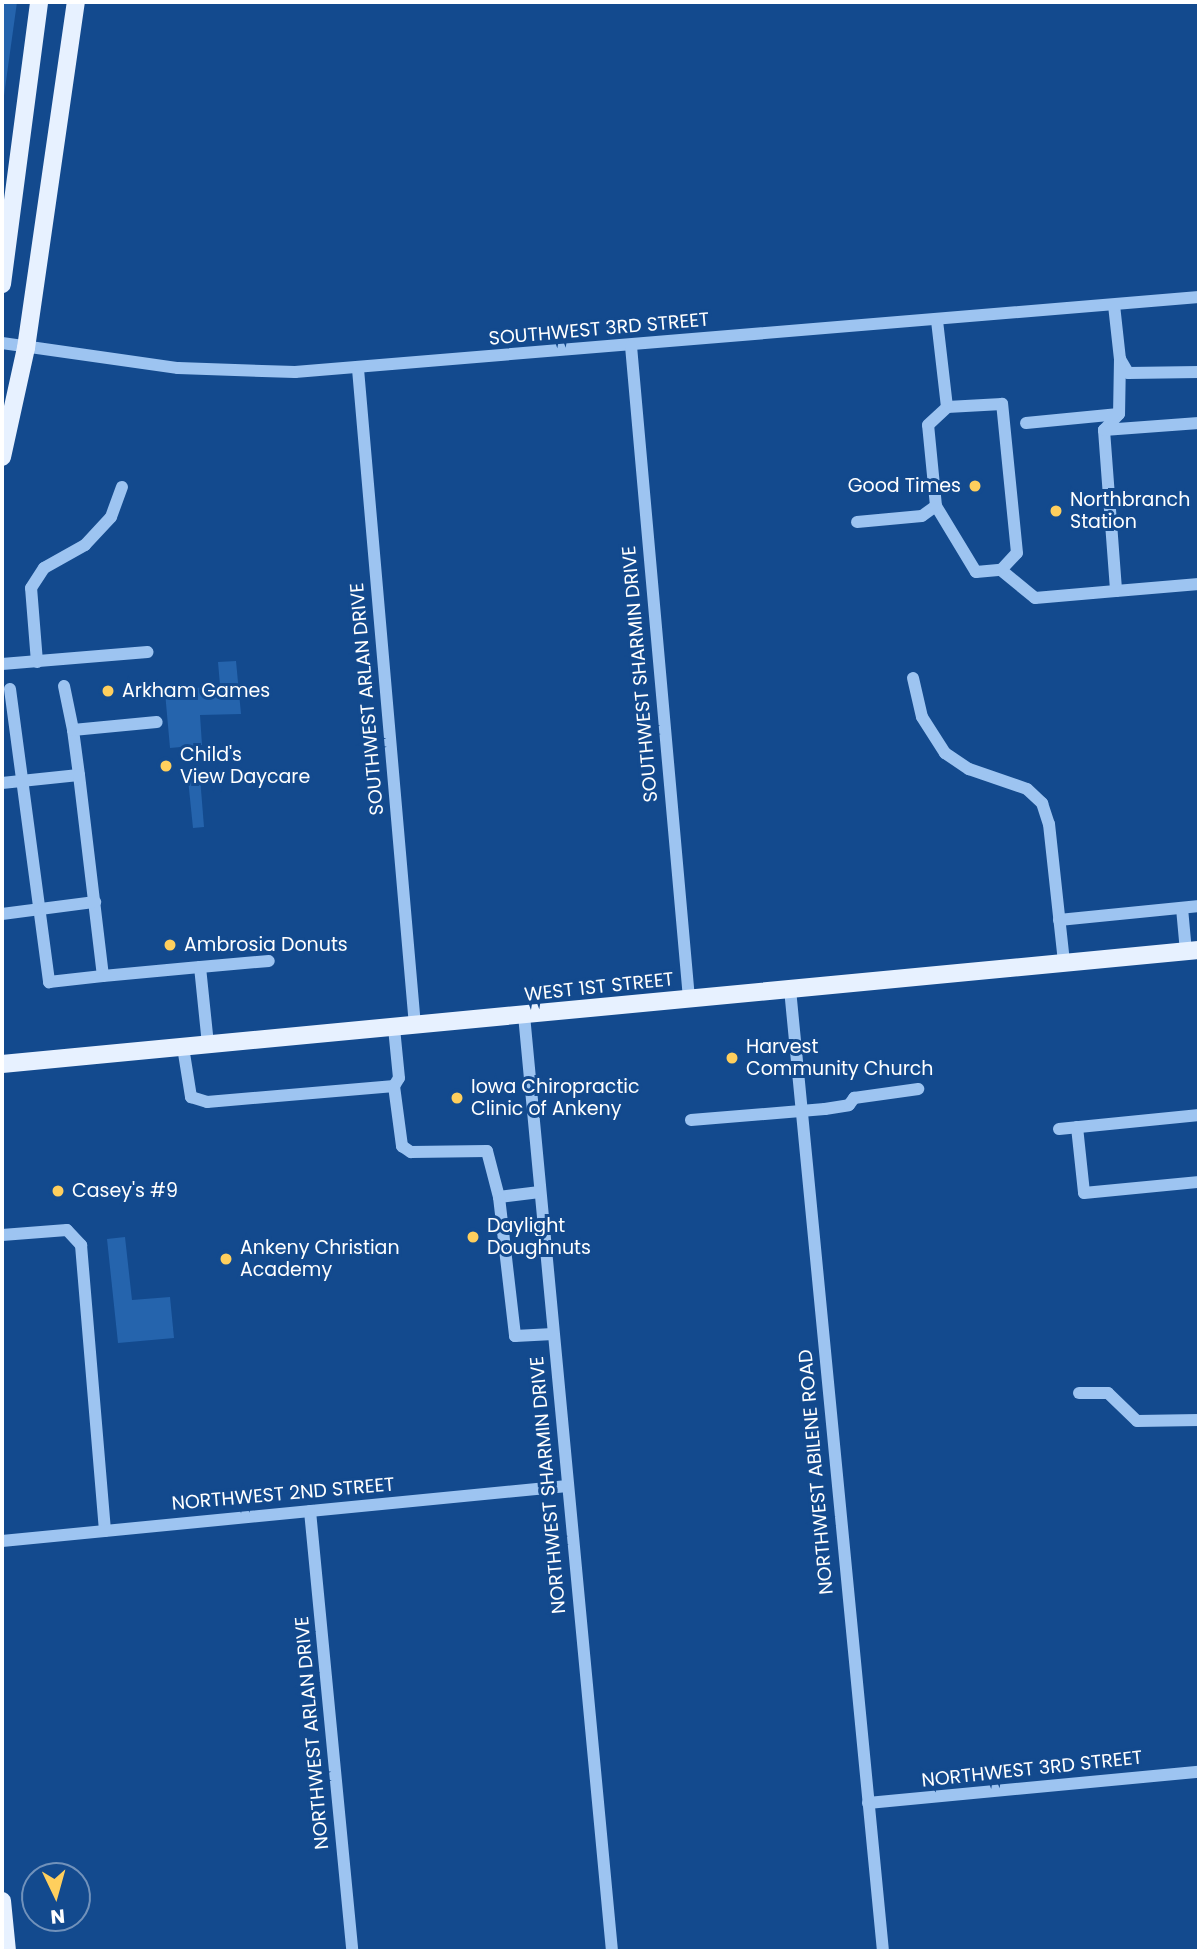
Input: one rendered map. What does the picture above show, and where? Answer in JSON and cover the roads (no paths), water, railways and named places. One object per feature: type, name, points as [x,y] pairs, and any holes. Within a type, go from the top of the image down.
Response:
[{"type":"main road","points":[[2,284],[39,2]]},
{"type":"main road","points":[[2,457],[26,348],[76,2]]},
{"type":"main road","name":"WEST 1ST STREET","points":[[2,1064],[1193,951]]},
{"type":"main road","points":[[2,1900],[6,1951]]},
{"type":"street","name":"SOUTHWEST 3RD STREET","points":[[2,343],[216,371],[358,369],[1199,297]]},
{"type":"street","points":[[1114,305],[1120,359],[1119,414],[1104,430],[1116,591]]},
{"type":"street","points":[[937,320],[947,407]]},
{"type":"street","name":"SOUTHWEST SHARMIN DRIVE","points":[[631,346],[689,999]]},
{"type":"street","points":[[1120,359],[1133,375],[1199,372]]},
{"type":"street","name":"SOUTHWEST ARLAN DRIVE","points":[[358,369],[415,1026]]},
{"type":"street","points":[[1002,404],[1017,553],[1001,570],[976,572],[936,506],[928,425],[947,407],[1002,404]]},
{"type":"street","points":[[1027,423],[1119,414]]},
{"type":"street","points":[[1104,430],[1199,423]]},
{"type":"street","points":[[37,662],[31,588],[44,568],[85,545],[111,517],[122,487]]},
{"type":"street","points":[[857,522],[922,516],[936,506]]},
{"type":"street","points":[[1001,570],[1035,598],[1199,584]]},
{"type":"street","points":[[2,664],[148,652]]},
{"type":"street","points":[[913,678],[922,717],[945,753],[969,769],[1027,789],[1042,803],[1049,824],[1064,963]]},
{"type":"street","points":[[64,686],[73,730],[103,976]]},
{"type":"street","points":[[10,689],[25,781],[49,982],[269,961]]},
{"type":"street","points":[[73,730],[157,722]]},
{"type":"street","points":[[2,783],[79,775]]},
{"type":"street","points":[[2,914],[95,902]]},
{"type":"street","points":[[1059,920],[1199,906]]},
{"type":"street","points":[[1182,908],[1193,951]]},
{"type":"street","points":[[200,967],[208,1045]]},
{"type":"street","name":"NORTHWEST ABILENE ROAD","points":[[790,989],[883,1951]]},
{"type":"street","name":"NORTHWEST SHARMIN DRIVE","points":[[524,1015],[612,1951]]},
{"type":"street","points":[[394,1028],[399,1078],[394,1086],[402,1146],[411,1152],[486,1151],[499,1197],[515,1336],[553,1334]]},
{"type":"street","points":[[183,1047],[191,1097],[207,1102],[394,1086]]},
{"type":"street","points":[[691,1120],[802,1112],[918,1089]]},
{"type":"street","points":[[1059,1129],[1199,1115]]},
{"type":"street","points":[[1077,1127],[1084,1193],[1199,1182]]},
{"type":"street","points":[[499,1197],[540,1192]]},
{"type":"street","points":[[2,1236],[67,1230],[81,1245],[105,1531]]},
{"type":"street","points":[[1079,1393],[1108,1393],[1137,1421],[1199,1420]]},
{"type":"street","name":"NORTHWEST 2ND STREET","points":[[2,1541],[567,1486]]},
{"type":"street","name":"NORTHWEST ARLAN DRIVE","points":[[310,1511],[352,1951]]},
{"type":"street","name":"NORTHWEST 3RD STREET","points":[[868,1803],[1199,1772]]},
{"type":"place","name":"Good Times","points":[[975,486]]},
{"type":"place","name":"Northbranch Station","points":[[1056,511]]},
{"type":"place","name":"Arkham Games","points":[[108,691]]},
{"type":"place","name":"Child's View Daycare","points":[[166,766]]},
{"type":"place","name":"Ambrosia Donuts","points":[[170,945]]},
{"type":"place","name":"Harvest Community Church","points":[[732,1058]]},
{"type":"place","name":"Iowa Chiropractic Clinic of Ankeny","points":[[457,1098]]},
{"type":"place","name":"Casey's #9","points":[[58,1191]]},
{"type":"place","name":"Daylight Doughnuts","points":[[473,1237]]},
{"type":"place","name":"Ankeny Christian Academy","points":[[226,1259]]}]
